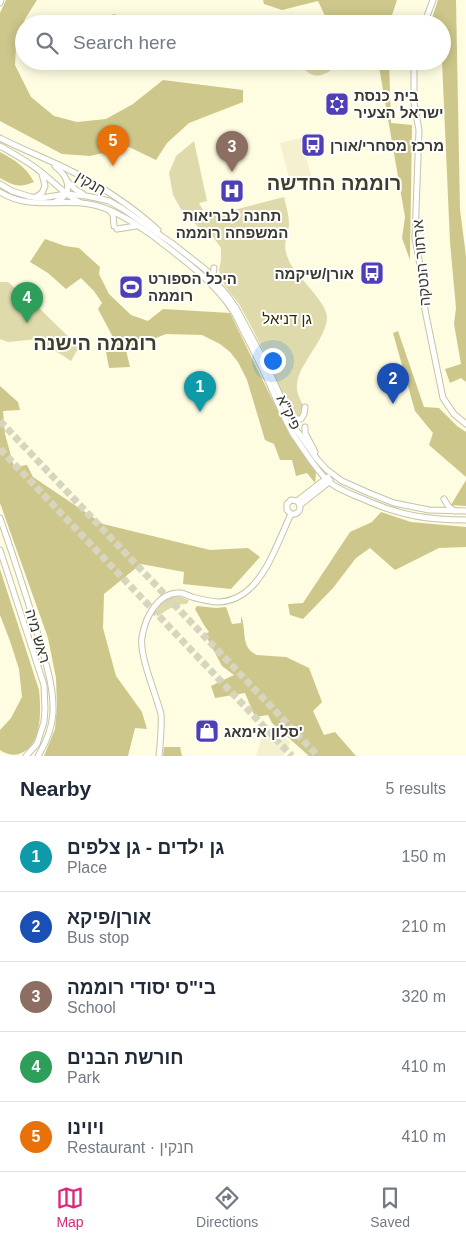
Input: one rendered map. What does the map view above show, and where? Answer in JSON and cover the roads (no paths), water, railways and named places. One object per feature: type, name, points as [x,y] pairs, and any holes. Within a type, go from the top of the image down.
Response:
[{"type":"main road","points":[[427,15],[433,0]]},
{"type":"main road","name":"ארתור הנטקה","points":[[414,70],[414,103],[419,130],[415,238],[425,310],[443,398],[454,414],[466,424]]},
{"type":"main road","name":"חנקין","points":[[0,138],[72,171],[99,187],[137,213],[173,244]]},
{"type":"main road","name":"חנקין","points":[[0,146],[41,171],[79,203]]},
{"type":"main road","points":[[48,161],[61,171],[66,180],[75,189],[86,196]]},
{"type":"main road","points":[[36,197],[42,193],[45,186],[41,171]]},
{"type":"main road","points":[[50,204],[60,200],[66,194],[68,190],[66,180]]},
{"type":"main road","name":"פיק\"א","points":[[0,184],[12,191],[36,197],[66,194],[101,198],[118,206],[173,244],[214,279],[236,308],[264,360],[297,432],[332,474],[354,487],[394,503],[429,510],[466,511]]},
{"type":"main road","name":"פיק\"א","points":[[0,192],[11,198],[27,202],[50,204],[79,203],[108,209],[150,235],[189,265],[215,288],[226,302],[239,322],[264,370],[292,433],[328,480],[340,489],[380,506],[410,515],[435,519],[466,520]]},
{"type":"main road","points":[[108,209],[113,215],[115,227],[137,226]]},
{"type":"main road","points":[[202,267],[212,267],[214,279]]},
{"type":"main road","points":[[288,413],[295,419],[301,419],[305,407]]},
{"type":"main road","points":[[305,427],[305,433],[318,459]]},
{"type":"main road","points":[[319,470],[320,487]]},
{"type":"main road","points":[[299,503],[328,480],[332,474]]},
{"type":"main road","points":[[320,487],[340,489]]},
{"type":"main road","points":[[444,499],[449,507],[456,511]]},
{"type":"main road","points":[[291,514],[287,510],[287,504],[291,500],[299,503]]},
{"type":"main road","points":[[291,514],[298,513],[300,509],[299,503]]},
{"type":"main road","points":[[159,756],[162,717],[142,646],[142,638],[152,609],[168,595],[181,593],[215,603],[231,600],[243,594],[259,577],[272,556],[291,514]]},
{"type":"main road","name":"ראש מיה","points":[[0,518],[20,573],[51,679],[52,722],[46,742],[38,756]]},
{"type":"main road","name":"ראש מיה","points":[[0,550],[44,685],[44,722],[37,744],[26,756]]},
{"type":"tunnel","points":[[0,421],[318,756]]},
{"type":"tunnel","points":[[0,449],[292,756]]},
{"type":"place","name":"בית כנסת ישראל הצעיר","points":[[337,104]]},
{"type":"place","name":"מרכז מסחרי/אורן","points":[[313,145]]},
{"type":"place","name":"ויוינו","points":[[113,166]]},
{"type":"place","name":"בי\"ס יסודי רוממה","points":[[232,172]]},
{"type":"place","name":"תחנה לבריאות המשפחה רוממה","points":[[232,191]]},
{"type":"place","name":"אורן/שיקמה","points":[[372,273]]},
{"type":"place","name":"היכל הספורט רוממה","points":[[131,287]]},
{"type":"place","name":"חורשת הבנים","points":[[27,323]]},
{"type":"place","name":"אורן/פיקא","points":[[393,404]]},
{"type":"place","name":"גן ילדים - גן צלפים","points":[[200,412]]},
{"type":"place","name":"סלון אימאג'","points":[[207,731]]},
{"type":"district","name":"רוממה החדשה","points":[[334,183]]},
{"type":"district","name":"רוממה הישנה","points":[[95,343]]},
{"type":"park label","name":"גן דניאל","points":[[287,318]]}]
